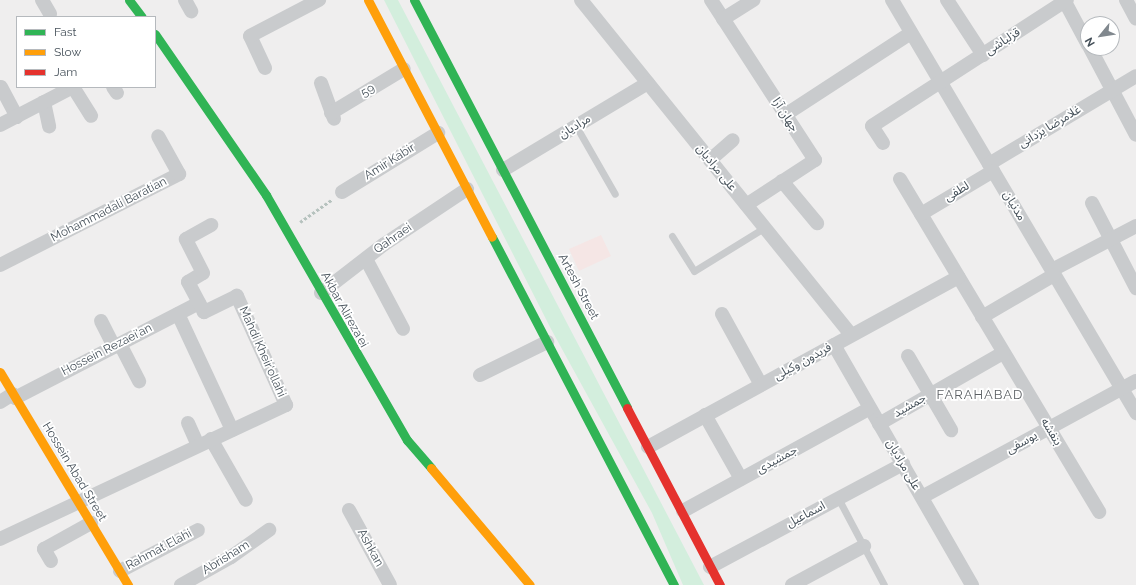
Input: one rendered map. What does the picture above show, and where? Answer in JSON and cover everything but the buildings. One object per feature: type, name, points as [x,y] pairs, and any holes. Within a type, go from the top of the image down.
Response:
[{"type":"main road","points":[[130,0],[141,16]]},
{"type":"main road","points":[[368,0],[674,585]]},
{"type":"main road","name":"Artesh Street","points":[[414,0],[683,511],[720,585]]},
{"type":"main road","name":"Akbar Alireza'ei","points":[[156,35],[266,195],[321,293],[407,440],[530,585]]},
{"type":"main road","name":"Hossein Abad Street","points":[[0,372],[128,585]]},
{"type":"street","points":[[42,0],[50,14]]},
{"type":"street","points":[[265,68],[250,36],[319,0]]},
{"type":"street","name":"علی مرادیان","points":[[581,0],[851,335]]},
{"type":"street","name":"جهان آرا","points":[[711,0],[815,160],[746,205]]},
{"type":"street","points":[[723,19],[752,0]]},
{"type":"street","name":"مدنیان","points":[[892,0],[1136,413]]},
{"type":"street","points":[[947,0],[983,55]]},
{"type":"street","points":[[1126,0],[1136,18]]},
{"type":"street","points":[[1065,1],[1080,30]]},
{"type":"street","name":"قزلباشی","points":[[883,143],[872,126],[1065,1]]},
{"type":"street","points":[[785,114],[911,33]]},
{"type":"street","points":[[1094,56],[1136,135]]},
{"type":"street","name":"59","points":[[321,83],[332,116],[404,69]]},
{"type":"street","name":"غلامرضا یزدانی","points":[[991,167],[1136,76]]},
{"type":"street","name":"مرادیان","points":[[503,170],[648,83]]},
{"type":"street","points":[[1,87],[17,117]]},
{"type":"street","points":[[0,125],[71,88]]},
{"type":"street","points":[[74,88],[91,116]]},
{"type":"street","points":[[44,102],[49,126]]},
{"type":"street","name":"Amir Kabir","points":[[342,192],[438,133]]},
{"type":"street","name":"Mohammadali Baratian","points":[[0,265],[179,174],[158,136]]},
{"type":"street","points":[[710,160],[733,140]]},
{"type":"street","name":"لطفی","points":[[921,214],[991,167]]},
{"type":"street","name":"بنفشه","points":[[900,179],[1098,512]]},
{"type":"street","points":[[782,181],[817,223]]},
{"type":"street","name":"Qahraei","points":[[321,293],[366,259],[467,189]]},
{"type":"street","points":[[1092,203],[1136,288]]},
{"type":"street","points":[[199,303],[188,282],[203,274],[186,239],[212,225]]},
{"type":"street","points":[[982,317],[1053,272],[1110,239],[1136,226]]},
{"type":"street","points":[[366,259],[404,329]]},
{"type":"street","name":"فریدون وکیلی","points":[[648,447],[958,277]]},
{"type":"street","name":"Mahdi Kheir'ollahi","points":[[0,539],[77,500],[286,405],[237,296],[204,312],[199,303]]},
{"type":"street","name":"Hossein Rezaei'an","points":[[0,402],[199,303]]},
{"type":"street","points":[[178,314],[232,430]]},
{"type":"street","points":[[722,314],[761,384]]},
{"type":"street","points":[[101,321],[139,381]]},
{"type":"street","points":[[480,375],[547,342]]},
{"type":"street","name":"علی مرادیان","points":[[834,345],[972,585]]},
{"type":"street","name":"جمشید","points":[[880,424],[1003,353]]},
{"type":"street","points":[[908,356],[951,430]]},
{"type":"street","name":"یوسفی","points":[[922,497],[1136,381]]},
{"type":"street","name":"جمشیدی","points":[[683,511],[870,408]]},
{"type":"street","points":[[705,415],[741,479]]},
{"type":"street","points":[[188,424],[198,445]]},
{"type":"street","points":[[211,440],[246,500]]},
{"type":"street","name":"اسماعیل","points":[[710,567],[903,464]]},
{"type":"street","name":"Ashkan","points":[[349,510],[390,585]]},
{"type":"street","points":[[52,561],[44,549],[91,523]]},
{"type":"street","name":"Rahmat Elahi","points":[[120,571],[198,530]]},
{"type":"street","name":"Abrisham","points":[[181,585],[231,557],[269,530]]},
{"type":"street","points":[[792,585],[864,546]]},
{"type":"lane","points":[[576,126],[615,194]]},
{"type":"lane","points":[[672,236],[694,271],[764,228]]},
{"type":"lane","points":[[838,498],[884,585]]},
{"type":"path","points":[[287,231],[342,192]]},
{"type":"shaded area","points":[[601,235],[611,256],[579,271],[569,249]]},
{"type":"green space","points":[[384,0],[398,0],[704,585],[683,585],[652,513],[551,329]]},
{"type":"traffic: fast","points":[[129,0],[141,16]]},
{"type":"traffic: fast","points":[[414,0],[627,408]]},
{"type":"traffic: fast","points":[[156,35],[266,195],[407,440],[431,468]]},
{"type":"traffic: fast","points":[[492,237],[674,585]]},
{"type":"traffic: slow","points":[[368,0],[492,237]]},
{"type":"traffic: slow","points":[[0,372],[128,585]]},
{"type":"traffic: slow","points":[[431,468],[530,585]]},
{"type":"traffic: jam","points":[[627,408],[720,585]]},
{"type":"district","name":"FARAHABAD","points":[[980,395]]}]
